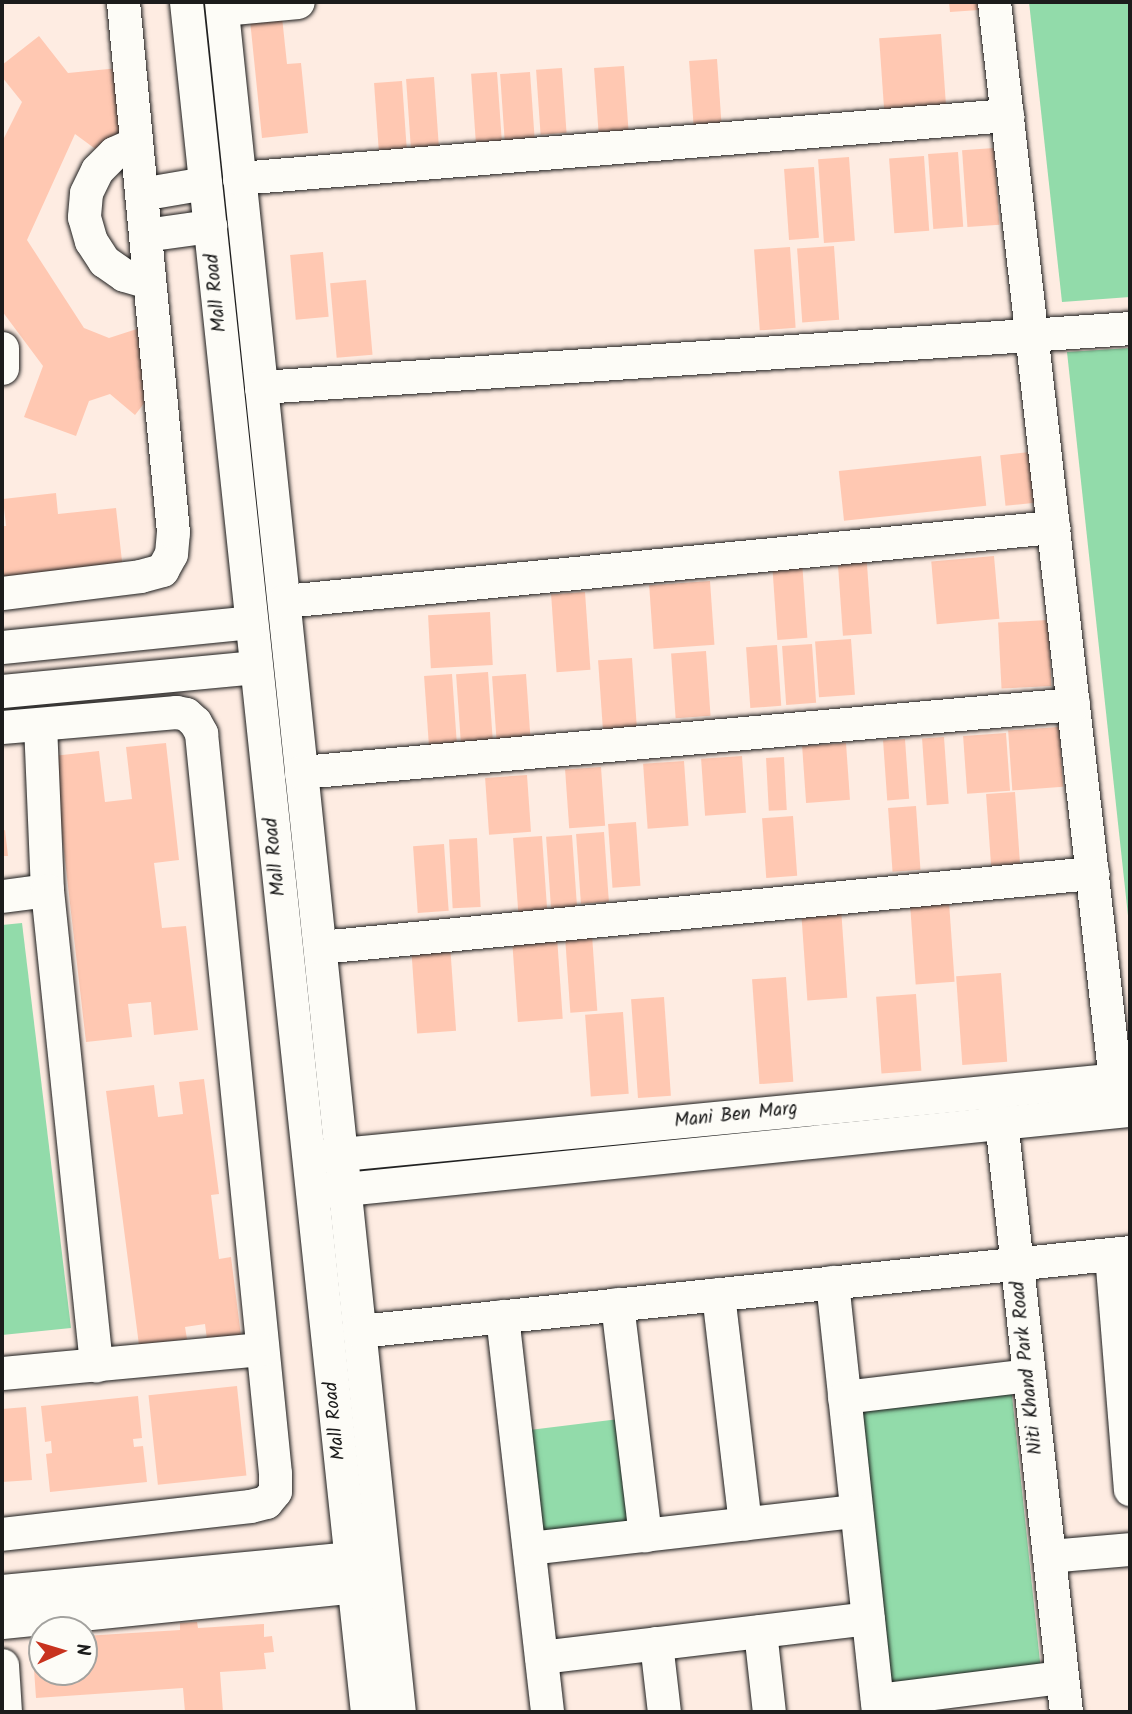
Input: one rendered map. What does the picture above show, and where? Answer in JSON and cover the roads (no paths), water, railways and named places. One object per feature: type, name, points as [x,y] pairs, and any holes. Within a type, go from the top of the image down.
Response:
[{"type":"street","points":[[2,593],[140,576],[162,570],[171,554],[173,532],[123,2]]},
{"type":"street","name":"Mall Road","points":[[186,2],[367,1712]]},
{"type":"street","points":[[221,5],[298,2]]},
{"type":"street","points":[[994,2],[1092,873],[1123,1079]]},
{"type":"street","name":"Mall Road","points":[[221,5],[399,1712]]},
{"type":"street","points":[[239,178],[1007,115]]},
{"type":"street","points":[[136,143],[114,153],[97,170],[86,193],[84,217],[90,241],[104,261],[124,275],[149,282]]},
{"type":"street","points":[[141,194],[205,183]]},
{"type":"street","points":[[145,235],[210,226]]},
{"type":"street","points":[[261,387],[1130,328]]},
{"type":"street","points":[[2,348],[2,368]]},
{"type":"street","points":[[284,601],[1053,527]]},
{"type":"street","points":[[2,647],[251,622]]},
{"type":"street","points":[[2,691],[256,667]]},
{"type":"street","points":[[301,772],[1073,704]]},
{"type":"street","points":[[2,727],[176,712],[186,714],[195,722],[201,733],[275,1474],[275,1491],[266,1502],[2,1534]]},
{"type":"street","points":[[40,724],[47,890],[96,1364]]},
{"type":"street","points":[[320,947],[1092,873]]},
{"type":"street","points":[[2,896],[47,890]]},
{"type":"street","name":"Mani Ben Marg","points":[[312,1192],[1000,1107],[1123,1079]]},
{"type":"street","points":[[1000,1107],[1017,1264],[1121,1253],[1130,1489]]},
{"type":"street","name":"Mani Ben Marg","points":[[308,1157],[1000,1107],[1130,1110]]},
{"type":"street","name":"Niti Khand Park Road","points":[[359,1331],[1017,1264],[1066,1712]]},
{"type":"street","points":[[832,1282],[878,1706],[979,1700],[1062,1677]]},
{"type":"street","points":[[718,1294],[745,1523]]},
{"type":"street","points":[[617,1304],[645,1535]]},
{"type":"street","points":[[502,1316],[547,1712]]},
{"type":"street","points":[[2,1374],[261,1349]]},
{"type":"street","points":[[844,1397],[1029,1375]]},
{"type":"street","points":[[529,1548],[856,1511]]},
{"type":"street","points":[[1049,1556],[1130,1549]]},
{"type":"street","points":[[2,1591],[352,1572]]},
{"type":"street","points":[[2,1622],[352,1572]]},
{"type":"street","points":[[541,1657],[868,1618]]},
{"type":"street","points":[[760,1631],[769,1712]]},
{"type":"street","points":[[656,1643],[664,1712]]},
{"type":"street","points":[[2,1665],[5,1712]]}]
